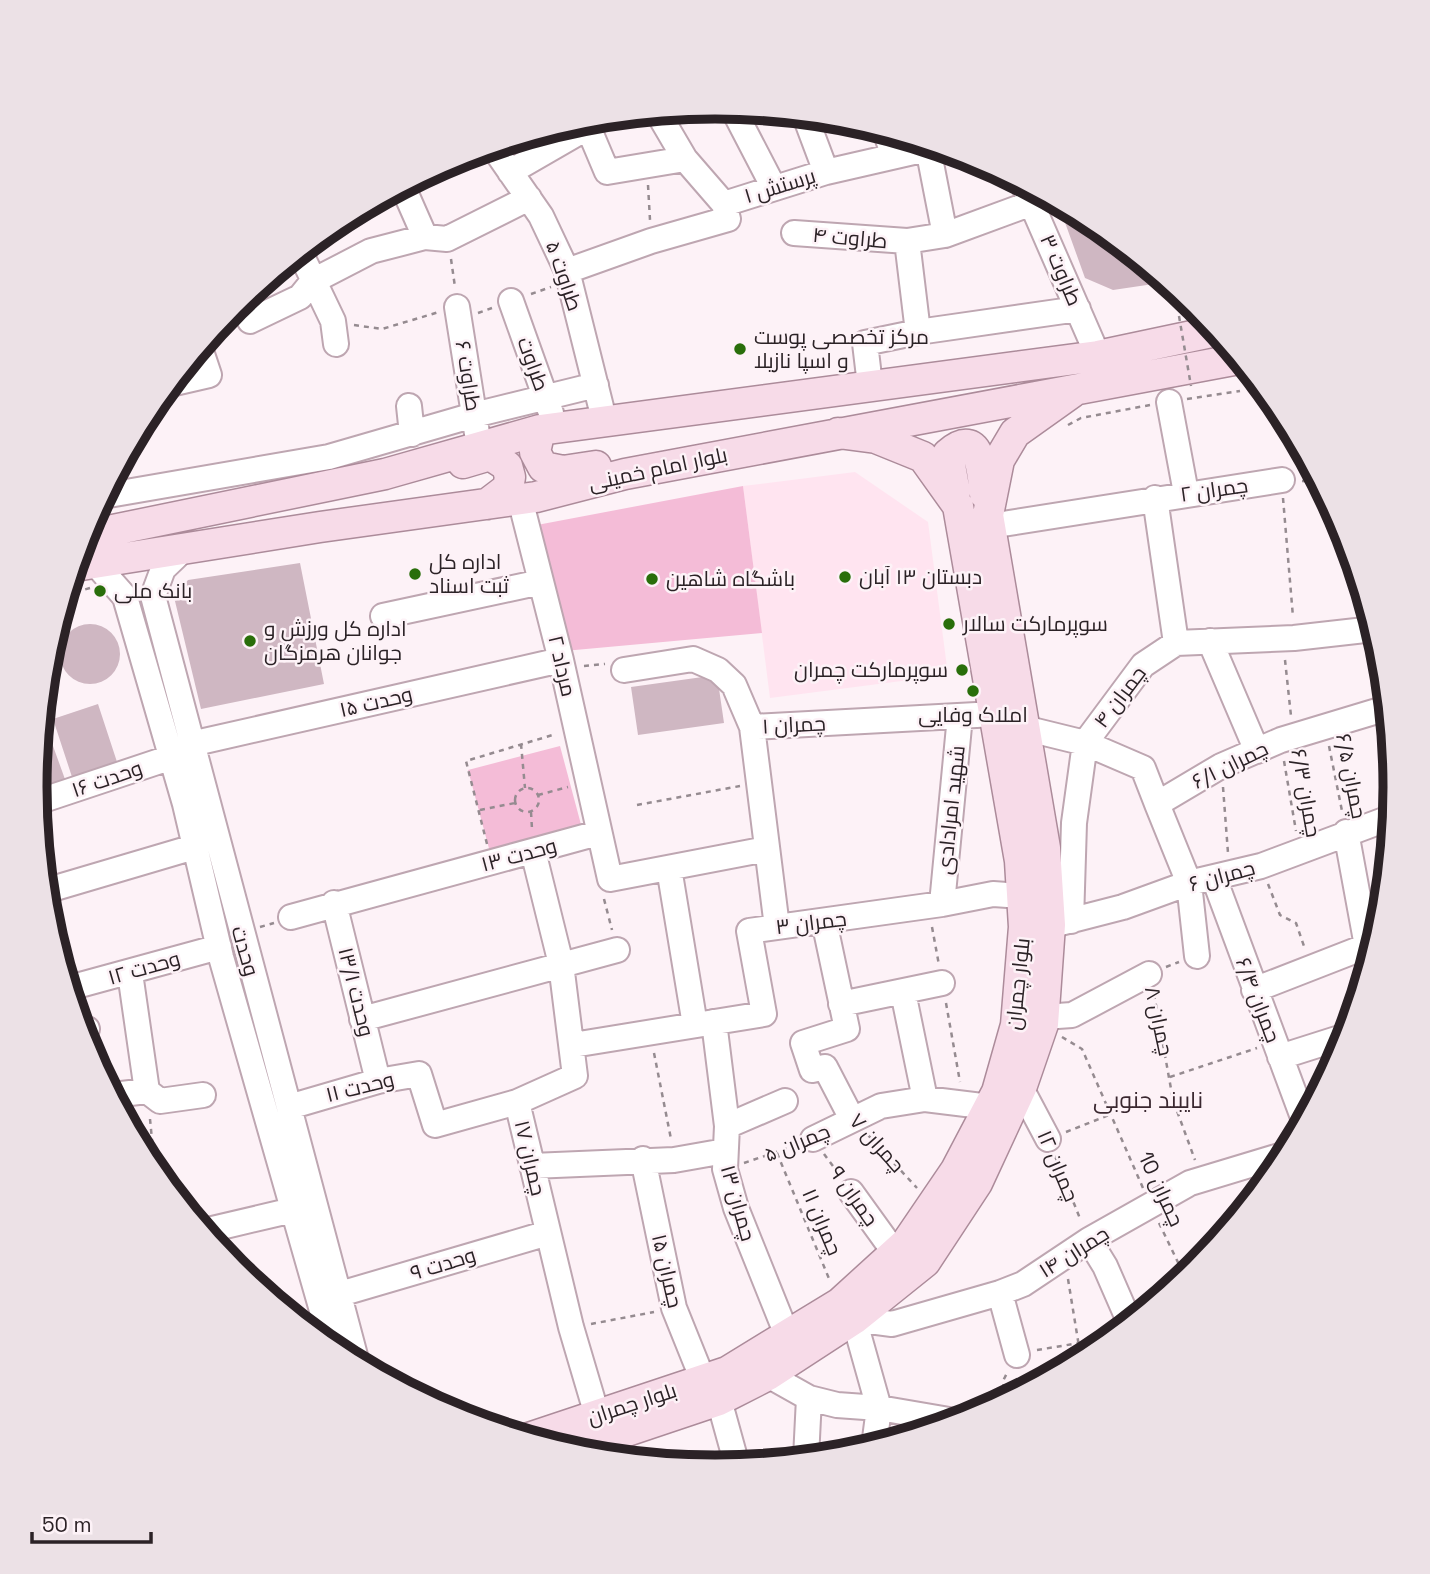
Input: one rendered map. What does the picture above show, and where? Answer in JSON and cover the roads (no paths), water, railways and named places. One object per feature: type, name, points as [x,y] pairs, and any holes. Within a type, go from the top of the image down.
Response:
[{"type":"main road","points":[[90,553],[548,428],[1098,356],[1204,333]]},
{"type":"main road","name":"بلوار امام خمینی","points":[[89,555],[186,547],[520,499],[625,474],[1229,361]]},
{"type":"main road","name":"بلوار چمران","points":[[545,1433],[597,1415],[768,1375],[847,1311],[925,1262],[977,1183],[1021,1088],[1043,1021],[1048,924],[1045,848],[989,521],[999,460],[1015,433],[1074,391]]},
{"type":"main road","points":[[548,428],[535,443],[535,452],[543,467],[563,471],[612,466],[625,474]]},
{"type":"main road","name":"بلوار چمران","points":[[838,433],[876,438],[923,457],[958,506],[1020,861],[1022,896],[1048,924]]},
{"type":"main road","points":[[958,506],[948,454],[954,448],[973,446],[979,453],[989,521]]},
{"type":"main road","points":[[371,477],[451,466],[491,455],[507,466],[510,477],[508,488],[487,504]]},
{"type":"main road","name":"بلوار چمران","points":[[594,1443],[711,1390],[727,1372],[787,1335],[847,1311],[907,1242],[956,1170],[977,1105],[1016,1025],[1048,924]]},
{"type":"street","points":[[739,120],[774,188]]},
{"type":"street","points":[[664,122],[685,159],[724,204]]},
{"type":"street","points":[[809,126],[826,172]]},
{"type":"street","points":[[590,131],[607,172],[685,159]]},
{"type":"street","points":[[510,172],[576,134]]},
{"type":"street","points":[[889,142],[894,156]]},
{"type":"street","name":"پرستش ۱","points":[[567,271],[652,241],[728,219],[724,204],[826,172],[916,151]]},
{"type":"street","name":"طراوت ۵","points":[[499,155],[541,216],[567,271],[604,419]]},
{"type":"street","points":[[932,156],[945,235]]},
{"type":"street","points":[[408,195],[436,238]]},
{"type":"street","name":"طراوت ۴","points":[[794,233],[907,242],[945,235],[1024,196]]},
{"type":"street","points":[[246,312],[250,321],[300,297],[313,281],[371,251],[436,238],[528,198]]},
{"type":"street","name":"طراوت ۳","points":[[1030,199],[1098,356]]},
{"type":"street","name":"طراوت ۴","points":[[907,242],[918,332]]},
{"type":"street","points":[[304,261],[335,333]]},
{"type":"street","name":"طراوت","points":[[511,301],[546,398],[548,428]]},
{"type":"street","name":"طراوت ۶","points":[[457,307],[479,446]]},
{"type":"street","points":[[870,385],[865,343],[918,332],[1078,309]]},
{"type":"street","points":[[185,381],[209,375],[203,358]]},
{"type":"street","points":[[115,494],[329,457],[474,415],[596,385]]},
{"type":"street","points":[[1169,401],[1186,494]]},
{"type":"street","points":[[409,406],[412,434]]},
{"type":"street","points":[[329,457],[371,477]]},
{"type":"street","name":"چمران ۲","points":[[989,521],[1282,480]]},
{"type":"street","points":[[1156,498],[1176,643],[1289,638],[1364,630]]},
{"type":"street","name":"مرداد ۲","points":[[520,499],[561,660],[598,833]]},
{"type":"street","points":[[152,596],[163,569],[186,547]]},
{"type":"street","name":"وحدت","points":[[88,559],[125,597],[181,750],[240,934],[289,1107],[314,1243],[329,1298],[349,1345]]},
{"type":"street","points":[[125,597],[129,586],[139,581],[149,586],[152,596]]},
{"type":"street","points":[[383,616],[541,582]]},
{"type":"street","name":"وحدت","points":[[152,596],[181,750],[194,847],[219,947],[293,1210],[314,1243]]},
{"type":"street","points":[[1210,641],[1257,751]]},
{"type":"street","name":"چمران ۴","points":[[1048,924],[1074,823],[1085,743],[1143,665],[1176,643]]},
{"type":"street","points":[[624,670],[693,659],[718,670],[734,685],[752,727]]},
{"type":"street","name":"وحدت ۱۵","points":[[181,750],[561,660]]},
{"type":"street","name":"چمران ۶/۱","points":[[1157,804],[1221,766],[1287,738],[1378,711]]},
{"type":"street","name":"چمران ۱","points":[[777,927],[752,727],[995,714]]},
{"type":"street","name":"شهید امرادادی","points":[[935,905],[960,716]]},
{"type":"street","points":[[1024,728],[1085,743],[1143,768],[1189,883],[1197,956]]},
{"type":"street","name":"وحدت ۱۶","points":[[48,798],[181,750]]},
{"type":"street","name":"چمران ۶","points":[[1048,924],[1123,907],[1189,883],[1261,866],[1381,820]]},
{"type":"street","points":[[1346,832],[1365,937]]},
{"type":"street","points":[[598,833],[610,879],[766,849]]},
{"type":"street","name":"وحدت ۱۳","points":[[291,917],[334,903],[598,833]]},
{"type":"street","points":[[55,888],[194,847]]},
{"type":"street","name":"چمران ۱۷","points":[[533,851],[561,964],[575,1076],[517,1102],[572,1327],[597,1415]]},
{"type":"street","name":"چمران ۱۳","points":[[669,868],[727,1126],[725,1160],[736,1208],[787,1335]]},
{"type":"street","name":"چمران ۶/۴","points":[[1222,876],[1254,990],[1300,1109]]},
{"type":"street","name":"چمران ۳","points":[[573,1045],[764,1014],[749,931],[935,905],[993,894],[1022,896]]},
{"type":"street","name":"وحدت ۱۳/۱","points":[[334,903],[377,1081]]},
{"type":"street","name":"چمران ۷","points":[[824,921],[847,1029],[803,1043],[812,1070],[825,1067],[852,1119]]},
{"type":"street","name":"وحدت ۱۲","points":[[78,986],[219,947]]},
{"type":"street","points":[[1254,990],[1363,948]]},
{"type":"street","points":[[362,1019],[617,950]]},
{"type":"street","points":[[130,973],[147,1091],[160,1101],[203,1095]]},
{"type":"street","name":"چمران ۸","points":[[1043,1021],[1072,1015],[1149,974]]},
{"type":"street","points":[[841,1004],[942,983]]},
{"type":"street","points":[[902,992],[925,1099]]},
{"type":"street","points":[[1277,1050],[1333,1039]]},
{"type":"street","name":"وحدت ۱۱","points":[[289,1107],[377,1081],[419,1074],[435,1125],[517,1102]]},
{"type":"street","name":"چمران ۱۲","points":[[1021,1088],[1048,1139]]},
{"type":"street","points":[[123,1095],[147,1091]]},
{"type":"street","name":"چمران ۵","points":[[813,1139],[881,1106],[925,1099],[977,1105]]},
{"type":"street","points":[[727,1126],[785,1101]]},
{"type":"street","points":[[532,1166],[643,1159],[725,1160]]},
{"type":"street","name":"چمران ۱۵","points":[[643,1159],[674,1308],[711,1390],[733,1454]]},
{"type":"street","name":"چمران ۱۴","points":[[847,1311],[892,1324],[1000,1293],[1023,1284],[1089,1240],[1190,1183],[1269,1159]]},
{"type":"street","name":"چمران ۹","points":[[851,1192],[895,1253]]},
{"type":"street","points":[[214,1229],[293,1210]]},
{"type":"street","name":"وحدت ۹","points":[[329,1298],[548,1233]]},
{"type":"street","points":[[1089,1240],[1127,1312]]},
{"type":"street","points":[[1000,1293],[1017,1355]]},
{"type":"street","name":"وحدت","points":[[329,1298],[332,1334]]},
{"type":"street","points":[[847,1311],[878,1408],[875,1435]]},
{"type":"street","points":[[768,1375],[809,1398],[837,1405],[878,1408],[934,1417]]},
{"type":"street","points":[[806,1448],[809,1398]]},
{"type":"place","name":"مرکز تخصصی پوست و اسپا نازیلا","points":[[740,349]]},
{"type":"place","name":"اداره کل ثبت اسناد","points":[[415,574]]},
{"type":"place","name":"دبستان ۱۳ آبان","points":[[845,577]]},
{"type":"place","name":"باشگاه شاهین","points":[[652,579]]},
{"type":"place","name":"بانک ملی","points":[[100,591]]},
{"type":"place","name":"سوپرمارکت سالار","points":[[949,624]]},
{"type":"place","name":"اداره کل ورزش و جوانان هرمزگان","points":[[250,641]]},
{"type":"place","name":"سوپرمارکت چمران","points":[[962,670]]},
{"type":"place","name":"املاک وفایی","points":[[973,691]]},
{"type":"district","name":"نایبند جنوبی","points":[[1148,1100]]}]
